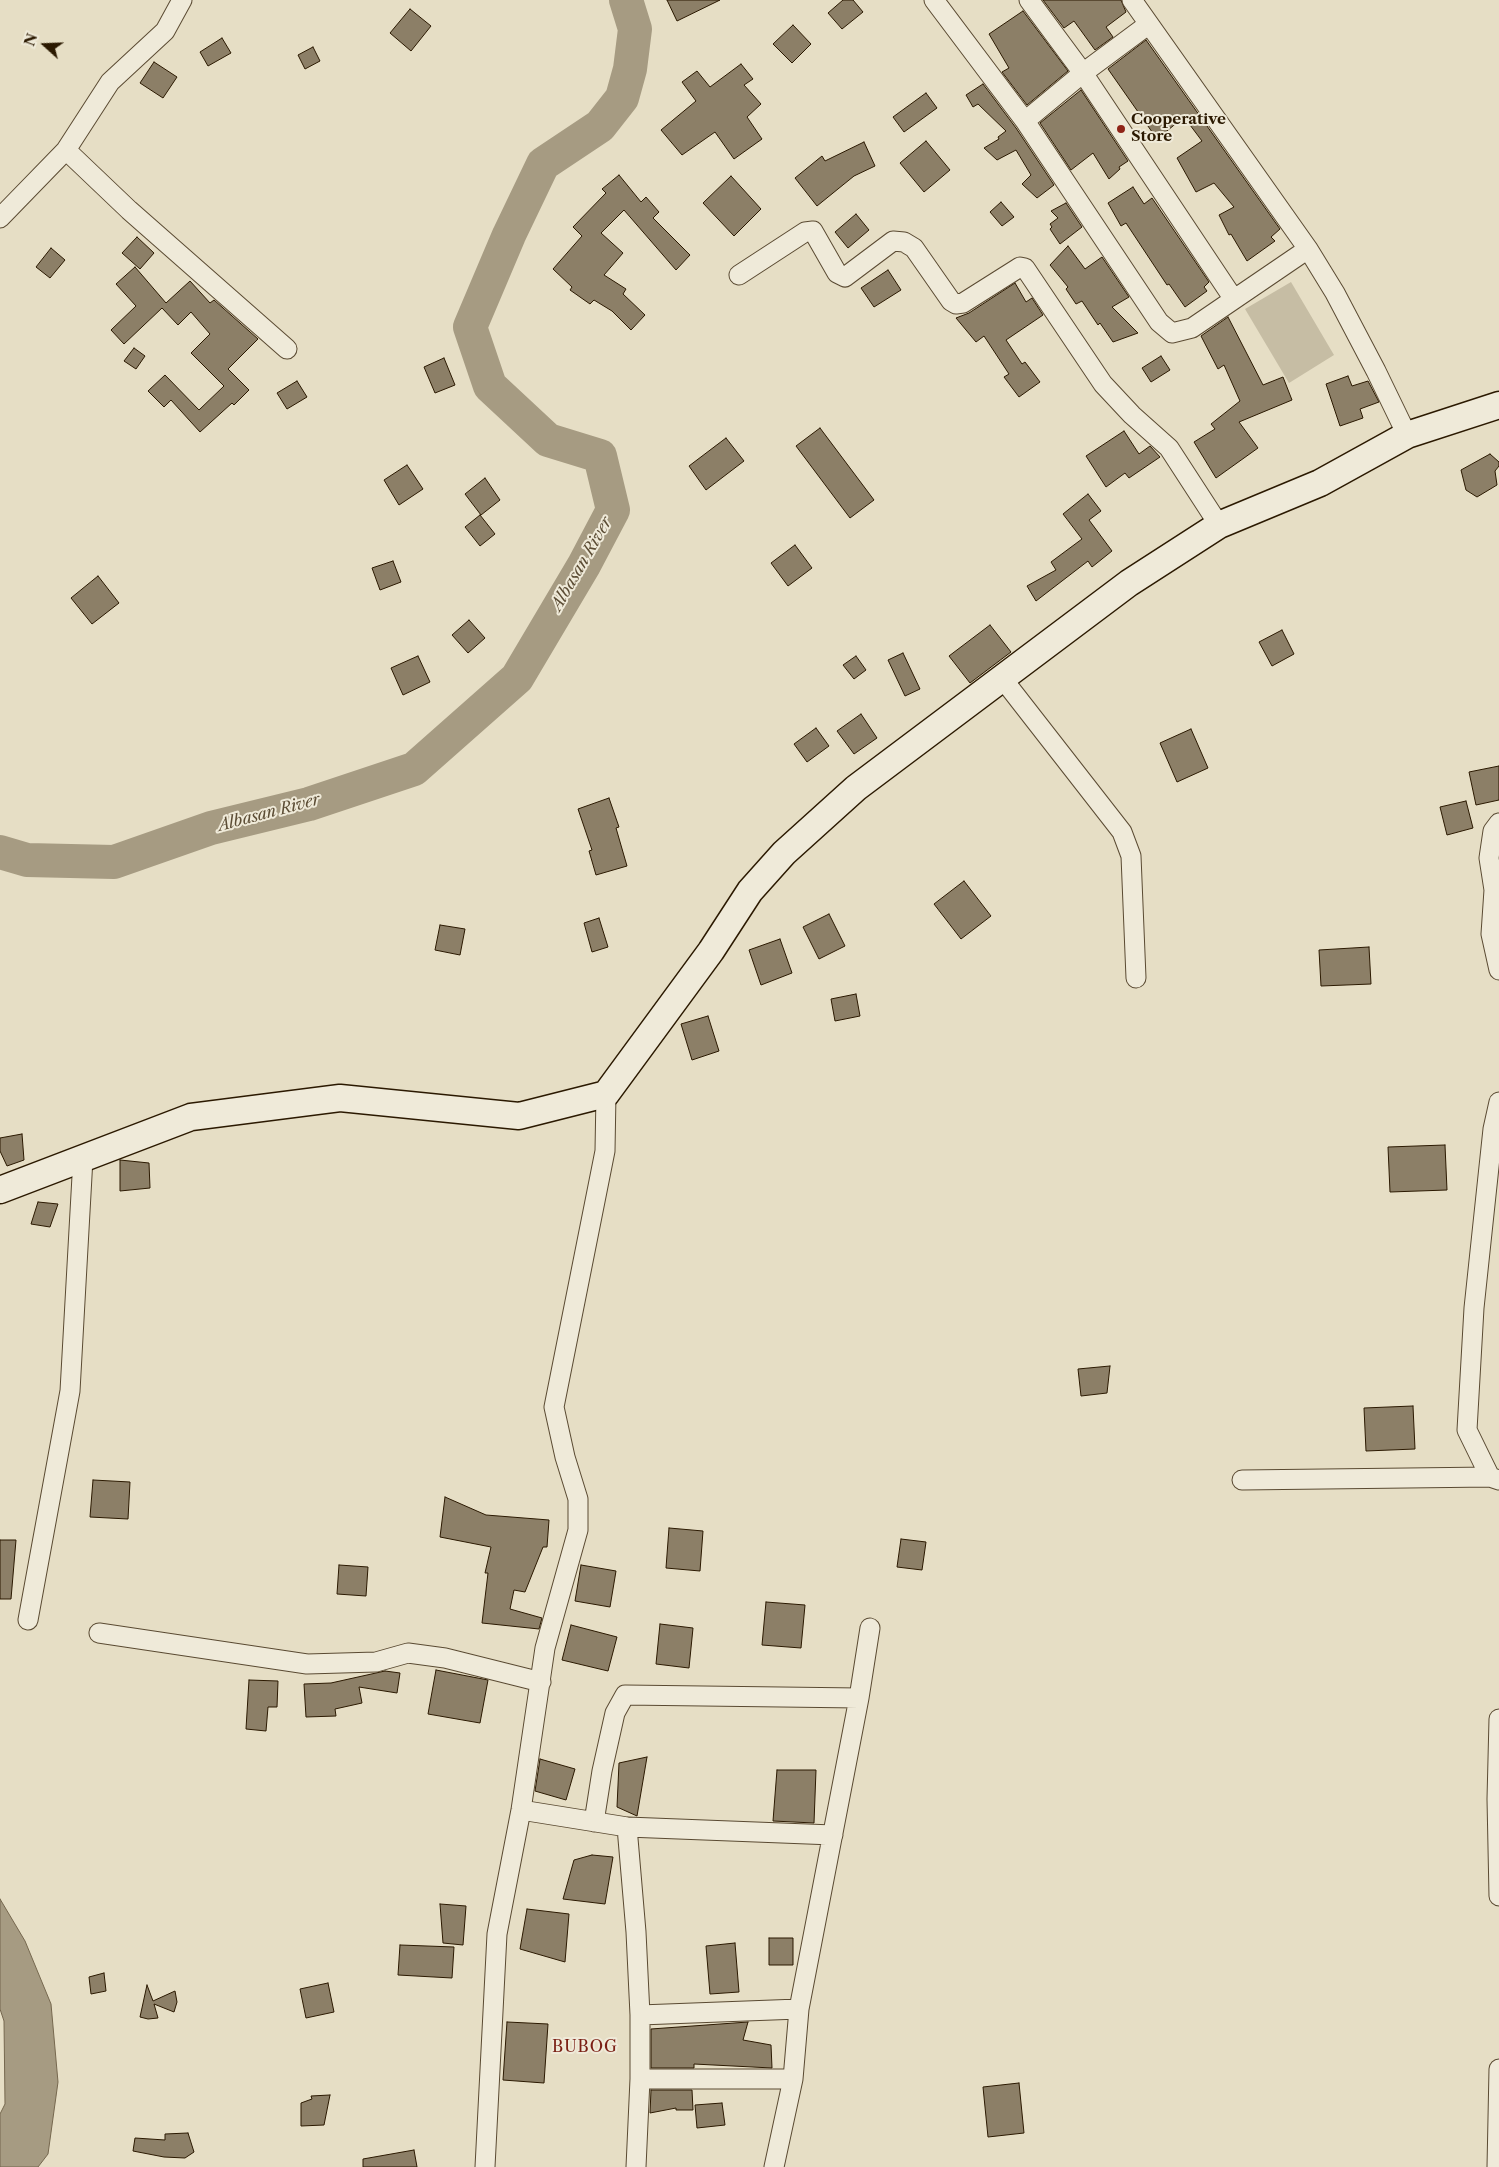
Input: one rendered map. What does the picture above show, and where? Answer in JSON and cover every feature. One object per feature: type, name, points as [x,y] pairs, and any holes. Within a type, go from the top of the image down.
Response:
[{"type":"street","points":[[0,218],[66,150],[110,82],[165,32],[182,0]]},
{"type":"street","points":[[934,0],[1025,121],[1159,322],[1172,333],[1192,328],[1233,298],[1308,249]]},
{"type":"street","points":[[1029,0],[1083,73],[1233,298]]},
{"type":"street","points":[[1132,0],[1308,249],[1335,293],[1372,362],[1406,435]]},
{"type":"street","points":[[1025,121],[1083,73],[1149,24]]},
{"type":"street","points":[[66,150],[129,210],[287,349]]},
{"type":"street","points":[[739,275],[805,232],[813,231],[837,273],[845,277],[893,241],[904,242],[914,248],[951,301],[956,304],[963,303],[1020,267],[1025,268],[1103,384],[1132,416],[1169,448],[1219,525]]},
{"type":"street","points":[[485,2167],[497,1934],[521,1810],[545,1648],[578,1530],[578,1499],[565,1458],[554,1407],[606,1152],[606,1094],[711,951],[750,891],[784,853],[856,788],[1129,584],[1219,525],[1320,483],[1406,435],[1499,405]]},
{"type":"street","points":[[1002,678],[1122,832],[1131,856],[1136,978]]},
{"type":"street","points":[[1499,823],[1493,831],[1489,858],[1494,890],[1491,934],[1499,970]]},
{"type":"street","points":[[0,1190],[191,1117],[340,1098],[519,1116],[606,1094]]},
{"type":"street","points":[[1242,1480],[1495,1479],[1467,1430],[1474,1308],[1494,1129],[1499,1102]]},
{"type":"street","points":[[28,1620],[70,1391],[83,1158]]},
{"type":"street","points":[[774,2167],[793,2079],[799,2009],[859,1698],[870,1628]]},
{"type":"street","points":[[99,1633],[307,1664],[376,1662],[408,1654],[417,1654],[445,1658],[541,1682]]},
{"type":"street","points":[[594,1822],[602,1771],[615,1713],[625,1695],[859,1698]]},
{"type":"street","points":[[1499,1719],[1497,1799],[1499,1896]]},
{"type":"street","points":[[521,1810],[627,1827],[833,1835]]},
{"type":"street","points":[[627,1827],[636,1932],[640,2015],[640,2079],[636,2167]]},
{"type":"street","points":[[640,2015],[799,2009]]},
{"type":"street","points":[[1497,2167],[1499,2069]]},
{"type":"street","points":[[640,2079],[793,2079]]},
{"type":"shaded area","points":[[1291,282],[1334,355],[1289,383],[1245,309]]},
{"type":"shaded area","points":[[0,1899],[25,1941],[51,2004],[58,2082],[48,2154],[38,2167],[0,2167],[0,2114],[5,2104],[4,2021],[0,2009]]},
{"type":"building","points":[[667,0],[720,0],[677,21]]},
{"type":"building","points":[[843,0],[853,0],[863,12],[842,29],[828,13]]},
{"type":"building","points":[[1043,0],[1121,0],[1126,12],[1106,27],[1113,37],[1095,50],[1074,21],[1064,28]]},
{"type":"building","points":[[410,9],[431,26],[411,51],[390,33]]},
{"type":"building","points":[[1023,11],[1068,71],[1027,105],[1002,72],[1009,68],[989,34]]},
{"type":"building","points":[[793,25],[811,44],[792,63],[773,44]]},
{"type":"building","points":[[222,38],[231,53],[208,66],[200,52]]},
{"type":"building","points":[[1146,40],[1280,229],[1271,237],[1275,241],[1247,261],[1231,234],[1229,235],[1219,215],[1234,207],[1214,183],[1196,192],[1177,158],[1202,141],[1184,117],[1157,139],[1108,69]]},
{"type":"building","points":[[313,47],[320,61],[305,69],[298,55]]},
{"type":"building","points":[[154,62],[177,77],[163,98],[140,83]]},
{"type":"building","points":[[741,64],[753,79],[744,85],[761,104],[747,117],[762,139],[734,159],[715,132],[682,155],[661,130],[696,101],[682,82],[697,71],[710,87]]},
{"type":"building","points":[[983,84],[1016,128],[1054,185],[1037,198],[1022,184],[1031,175],[1016,150],[997,160],[984,148],[999,139],[998,137],[1006,131],[978,104],[973,107],[966,95]]},
{"type":"building","points":[[1081,90],[1128,161],[1119,167],[1120,169],[1109,179],[1093,153],[1071,170],[1040,123]]},
{"type":"building","points":[[926,93],[937,108],[904,132],[893,117]]},
{"type":"building","points":[[926,141],[950,170],[924,192],[900,163]]},
{"type":"building","points":[[864,142],[875,166],[854,176],[817,206],[795,178],[822,156],[825,161]]},
{"type":"building","points":[[619,175],[641,202],[646,197],[659,212],[653,218],[690,255],[676,270],[624,210],[601,233],[623,253],[604,275],[626,289],[623,294],[645,315],[631,330],[612,311],[594,300],[590,304],[570,290],[572,287],[553,269],[582,236],[573,227],[606,193],[602,189]]},
{"type":"building","points":[[731,176],[761,209],[734,236],[703,203]]},
{"type":"building","points":[[1133,187],[1144,204],[1152,198],[1209,282],[1204,287],[1207,291],[1185,307],[1169,284],[1167,285],[1126,223],[1121,226],[1108,203]]},
{"type":"building","points":[[1001,202],[1014,217],[1002,226],[990,212]]},
{"type":"building","points":[[1066,203],[1082,227],[1060,244],[1050,229],[1052,227],[1050,224],[1058,218],[1051,211]]},
{"type":"building","points":[[856,214],[869,230],[848,248],[835,232]]},
{"type":"building","points":[[137,237],[154,253],[140,269],[122,253]]},
{"type":"building","points":[[1068,246],[1085,269],[1102,257],[1129,297],[1112,307],[1138,333],[1113,342],[1100,323],[1098,325],[1082,301],[1076,304],[1066,289],[1068,287],[1050,265]]},
{"type":"building","points":[[51,248],[65,260],[50,278],[36,267]]},
{"type":"building","points":[[135,267],[166,303],[190,281],[210,303],[214,300],[258,339],[228,369],[249,390],[234,405],[232,403],[200,432],[171,400],[164,407],[148,391],[165,375],[199,410],[224,386],[191,353],[210,334],[191,312],[178,325],[162,308],[124,344],[111,330],[136,306],[116,284]]},
{"type":"building","points":[[888,270],[901,290],[874,307],[861,288]]},
{"type":"building","points":[[1015,283],[1026,302],[1032,298],[1043,315],[1006,340],[1022,364],[1025,362],[1040,382],[1019,397],[1004,377],[1009,374],[984,336],[976,342],[956,318],[969,313]]},
{"type":"building","points":[[1228,317],[1263,385],[1283,377],[1292,400],[1239,422],[1258,448],[1216,478],[1194,442],[1215,429],[1211,424],[1240,401],[1224,365],[1218,369],[1201,336]]},
{"type":"building","points":[[134,348],[145,356],[136,369],[124,361]]},
{"type":"building","points":[[1161,356],[1170,370],[1151,382],[1142,368]]},
{"type":"building","points":[[444,358],[455,385],[435,393],[424,367]]},
{"type":"building","points":[[1348,376],[1352,386],[1368,381],[1379,402],[1360,409],[1363,418],[1340,426],[1326,384]]},
{"type":"building","points":[[297,381],[307,397],[287,409],[277,393]]},
{"type":"building","points":[[820,428],[874,500],[850,518],[796,446]]},
{"type":"building","points":[[1124,431],[1139,454],[1150,446],[1160,457],[1129,478],[1125,473],[1106,487],[1086,456]]},
{"type":"building","points":[[726,438],[744,461],[706,490],[689,466]]},
{"type":"building","points":[[1490,454],[1499,462],[1499,466],[1495,471],[1497,485],[1477,497],[1466,490],[1461,470]]},
{"type":"building","points":[[407,465],[423,489],[399,505],[384,480]]},
{"type":"building","points":[[485,478],[500,500],[481,515],[465,494]]},
{"type":"building","points":[[1088,494],[1101,511],[1089,520],[1112,551],[1092,567],[1088,561],[1036,601],[1027,586],[1056,570],[1051,562],[1082,539],[1063,514]]},
{"type":"building","points":[[480,515],[495,534],[480,546],[465,527]]},
{"type":"building","points":[[795,545],[812,568],[788,586],[771,563]]},
{"type":"building","points":[[393,561],[401,582],[380,590],[372,568]]},
{"type":"building","points":[[98,576],[119,603],[92,624],[71,598]]},
{"type":"building","points":[[469,620],[485,638],[468,653],[452,635]]},
{"type":"building","points":[[990,625],[1011,652],[970,683],[949,656]]},
{"type":"building","points":[[1282,630],[1294,654],[1272,666],[1259,642]]},
{"type":"building","points":[[903,653],[920,689],[905,696],[888,660]]},
{"type":"building","points":[[418,656],[430,682],[403,695],[391,668]]},
{"type":"building","points":[[856,656],[866,670],[854,679],[843,665]]},
{"type":"building","points":[[861,714],[877,738],[854,754],[837,731]]},
{"type":"building","points":[[816,728],[829,746],[807,762],[794,744]]},
{"type":"building","points":[[1191,729],[1208,768],[1177,782],[1160,743]]},
{"type":"building","points":[[1499,766],[1499,800],[1476,805],[1469,772]]},
{"type":"building","points":[[609,798],[619,827],[616,828],[627,866],[596,875],[589,851],[592,850],[578,809]]},
{"type":"building","points":[[1466,801],[1473,828],[1447,835],[1440,807]]},
{"type":"building","points":[[964,881],[991,916],[961,939],[934,904]]},
{"type":"building","points":[[829,914],[845,946],[819,959],[803,927]]},
{"type":"building","points":[[599,918],[608,947],[592,952],[584,923]]},
{"type":"building","points":[[440,925],[465,929],[460,955],[435,950]]},
{"type":"building","points":[[780,939],[792,973],[761,985],[749,950]]},
{"type":"building","points":[[1369,947],[1371,984],[1321,986],[1319,950]]},
{"type":"building","points":[[856,994],[860,1016],[835,1021],[831,999]]},
{"type":"building","points":[[708,1016],[719,1051],[692,1060],[681,1024]]},
{"type":"building","points":[[22,1134],[24,1160],[7,1166],[0,1151],[0,1138]]},
{"type":"building","points":[[1445,1145],[1447,1190],[1390,1192],[1388,1147]]},
{"type":"building","points":[[120,1160],[149,1163],[150,1188],[120,1191]]},
{"type":"building","points":[[38,1202],[58,1204],[50,1227],[31,1224]]},
{"type":"building","points":[[1110,1366],[1107,1393],[1081,1396],[1078,1369]]},
{"type":"building","points":[[1413,1406],[1415,1449],[1366,1451],[1364,1408]]},
{"type":"building","points":[[93,1480],[130,1482],[128,1519],[90,1517]]},
{"type":"building","points":[[445,1497],[486,1515],[549,1520],[547,1547],[543,1547],[525,1592],[514,1590],[510,1609],[542,1618],[539,1629],[482,1623],[488,1573],[485,1573],[491,1547],[440,1537]]},
{"type":"building","points":[[669,1528],[703,1531],[700,1571],[666,1568]]},
{"type":"building","points":[[901,1539],[926,1542],[922,1570],[897,1567]]},
{"type":"building","points":[[0,1540],[16,1540],[11,1599],[0,1599]]},
{"type":"building","points":[[339,1565],[368,1567],[366,1596],[337,1594]]},
{"type":"building","points":[[581,1565],[616,1571],[610,1607],[575,1601]]},
{"type":"building","points":[[766,1602],[805,1605],[801,1648],[762,1645]]},
{"type":"building","points":[[660,1624],[693,1628],[689,1668],[656,1664]]},
{"type":"building","points":[[571,1625],[617,1637],[608,1671],[562,1660]]},
{"type":"building","points":[[436,1670],[488,1680],[480,1723],[428,1714]]},
{"type":"building","points":[[385,1671],[400,1673],[397,1693],[359,1687],[362,1703],[335,1709],[336,1716],[306,1717],[304,1684],[331,1683]]},
{"type":"building","points":[[249,1680],[278,1681],[277,1707],[268,1707],[266,1731],[246,1729]]},
{"type":"building","points":[[647,1757],[637,1816],[617,1807],[619,1763]]},
{"type":"building","points":[[540,1759],[575,1769],[566,1800],[535,1791]]},
{"type":"building","points":[[777,1770],[816,1770],[814,1823],[773,1821]]},
{"type":"building","points":[[592,1855],[613,1857],[605,1904],[563,1899],[574,1860]]},
{"type":"building","points":[[440,1904],[466,1906],[463,1945],[443,1943]]},
{"type":"building","points":[[527,1909],[569,1914],[565,1962],[520,1949]]},
{"type":"building","points":[[769,1938],[793,1938],[793,1965],[769,1965]]},
{"type":"building","points":[[735,1943],[739,1992],[710,1994],[706,1946]]},
{"type":"building","points":[[400,1945],[454,1947],[452,1978],[398,1975]]},
{"type":"building","points":[[104,1973],[106,1991],[91,1994],[89,1977]]},
{"type":"building","points":[[328,1983],[334,2012],[306,2018],[300,1989]]},
{"type":"building","points":[[147,1985],[153,2001],[175,1991],[177,2002],[174,2012],[154,2004],[158,2018],[148,2019],[140,2017]]},
{"type":"building","points":[[507,2022],[548,2024],[544,2083],[503,2080]]},
{"type":"building","points":[[748,2022],[743,2040],[771,2045],[772,2068],[694,2064],[694,2068],[651,2068],[651,2029]]},
{"type":"building","points":[[1019,2083],[1024,2133],[988,2137],[983,2087]]},
{"type":"building","points":[[651,2090],[692,2090],[693,2110],[676,2110],[676,2108],[650,2113]]},
{"type":"building","points":[[330,2095],[324,2125],[301,2126],[301,2103],[312,2099],[311,2096]]},
{"type":"building","points":[[722,2103],[725,2125],[697,2128],[695,2105]]},
{"type":"building","points":[[188,2133],[194,2152],[185,2158],[164,2157],[133,2151],[135,2138],[165,2140],[165,2134]]},
{"type":"building","points":[[414,2150],[417,2167],[363,2167],[363,2159]]},
{"type":"waterway","name":"Albasan River","points":[[0,852],[27,860],[114,862],[211,828],[309,804],[414,769],[517,678],[584,565],[613,510],[600,456],[548,440],[490,386],[470,327],[509,235],[543,164],[600,126],[622,98],[630,69],[635,29],[626,0]]},
{"type":"place","name":"Cooperative Store","points":[[1121,129]]},
{"type":"district","name":"BUBOG","points":[[585,2047]]}]
